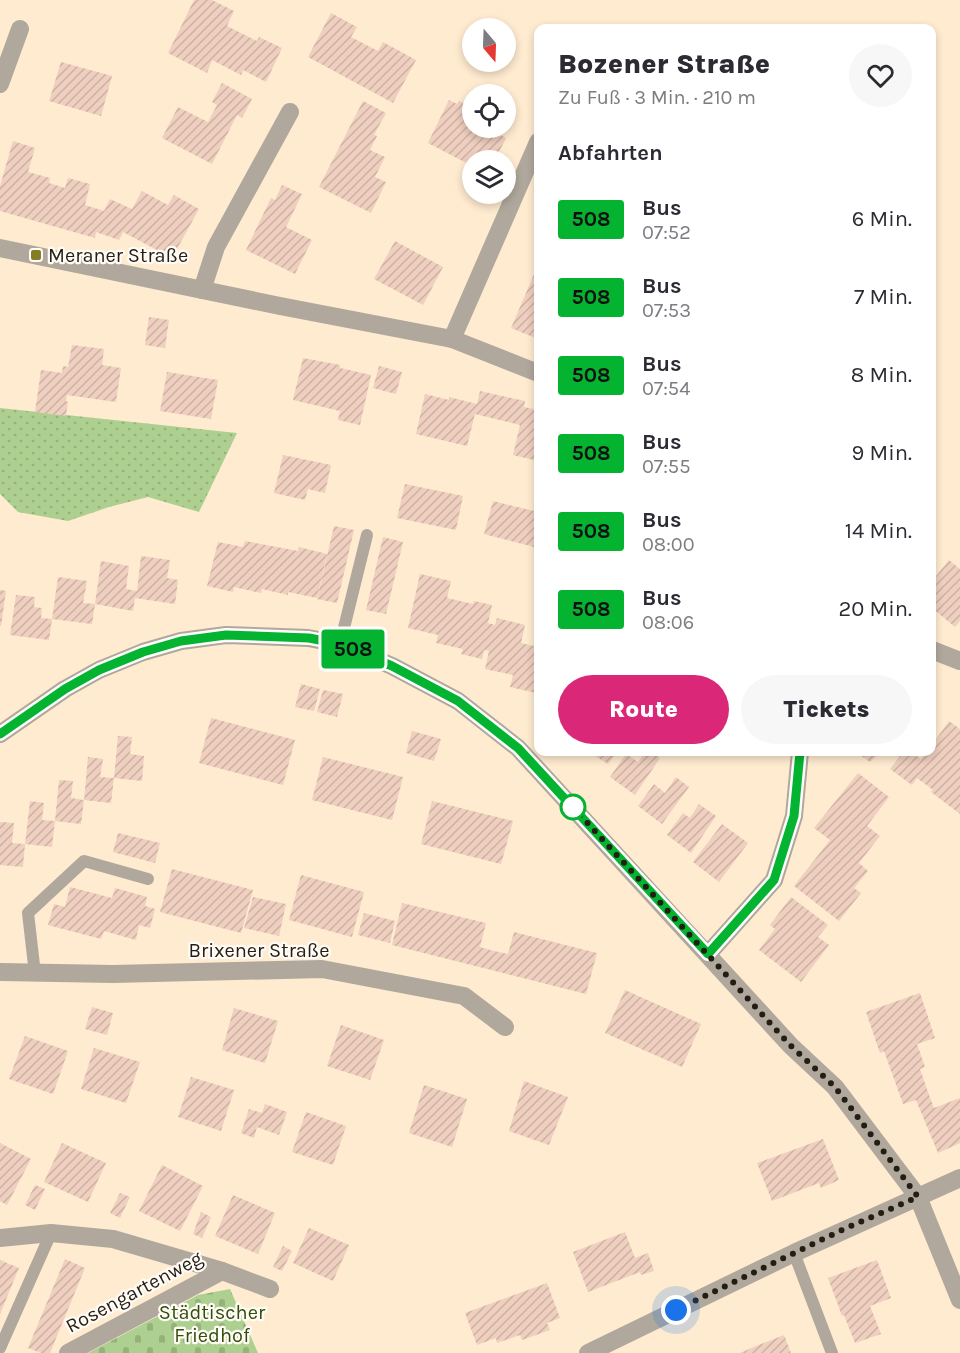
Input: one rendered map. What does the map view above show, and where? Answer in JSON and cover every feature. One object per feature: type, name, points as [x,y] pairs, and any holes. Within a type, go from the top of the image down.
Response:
[{"type":"street","points":[[0,84],[20,29]]},
{"type":"street","points":[[202,290],[216,247],[290,112]]},
{"type":"street","points":[[452,339],[534,151]]},
{"type":"street","points":[[0,248],[452,339],[534,371]]},
{"type":"street","points":[[0,734],[65,689],[99,670],[143,652],[181,641],[226,635],[309,638],[340,644],[392,666],[458,701],[518,748],[791,1046],[835,1087],[918,1197],[960,1300]]},
{"type":"street","points":[[936,651],[960,660]]},
{"type":"street","points":[[708,954],[774,880],[794,816],[800,756]]},
{"type":"street","name":"Brixener Straße","points":[[0,972],[112,974],[322,969],[464,996],[505,1027]]},
{"type":"street","points":[[588,1353],[794,1253],[960,1178]]},
{"type":"street","points":[[0,1238],[51,1233],[113,1239],[222,1271],[270,1289]]},
{"type":"street","name":"Rosengartenweg","points":[[68,1353],[222,1271]]},
{"type":"lane","points":[[340,644],[367,535]]},
{"type":"lane","points":[[35,974],[28,913],[84,861],[148,879]]},
{"type":"lane","points":[[0,1348],[51,1233]]},
{"type":"lane","points":[[794,1253],[832,1353]]},
{"type":"green space","points":[[0,408],[237,433],[199,512],[148,497],[68,521],[18,512],[0,494]]},
{"type":"green space","name":"Städtischer Friedhof","points":[[230,1289],[258,1353],[88,1353],[198,1295]]},
{"type":"building","points":[[194,0],[212,0],[234,11],[227,26],[257,41],[259,37],[282,48],[266,82],[243,70],[241,75],[212,60],[207,73],[168,53]]},
{"type":"building","points":[[331,13],[357,27],[351,37],[378,51],[383,42],[416,60],[393,103],[308,57]]},
{"type":"building","points":[[61,62],[112,76],[101,116],[49,101]]},
{"type":"building","points":[[222,83],[252,99],[242,118],[237,115],[212,164],[162,138],[178,107],[208,122],[217,105],[212,102]]},
{"type":"building","points":[[449,100],[457,104],[459,101],[462,102],[462,138],[506,138],[500,150],[462,150],[462,161],[428,143]]},
{"type":"building","points":[[363,101],[386,113],[374,135],[377,136],[370,150],[385,157],[375,177],[386,182],[371,213],[319,187]]},
{"type":"building","points":[[13,141],[35,148],[28,172],[50,178],[49,183],[65,188],[68,178],[90,184],[85,205],[104,211],[110,199],[132,209],[142,191],[168,205],[174,195],[199,209],[172,258],[123,232],[119,240],[96,232],[95,238],[0,211],[0,186]]},
{"type":"building","points":[[282,185],[302,194],[286,227],[312,240],[295,274],[246,250],[271,198],[275,200]]},
{"type":"building","points":[[395,241],[443,267],[423,305],[374,279]]},
{"type":"building","points":[[534,274],[534,337],[511,328]]},
{"type":"building","points":[[149,317],[169,320],[165,348],[145,345]]},
{"type":"building","points":[[72,345],[104,349],[102,365],[121,368],[116,402],[67,395],[66,416],[35,412],[41,370],[62,373],[63,366],[68,367]]},
{"type":"building","points":[[303,358],[340,365],[340,368],[371,375],[360,425],[338,420],[340,411],[293,400]]},
{"type":"building","points":[[379,366],[402,372],[396,394],[373,388]]},
{"type":"building","points":[[167,372],[218,380],[211,419],[160,411]]},
{"type":"building","points":[[480,391],[525,401],[524,407],[534,409],[534,460],[513,455],[520,425],[475,414],[467,446],[416,434],[425,394],[477,404]]},
{"type":"building","points":[[283,455],[331,465],[325,493],[308,489],[305,500],[274,493]]},
{"type":"building","points":[[405,484],[463,496],[456,530],[397,518]]},
{"type":"building","points":[[493,501],[534,511],[534,547],[484,534]]},
{"type":"building","points":[[334,526],[354,530],[337,603],[317,599]]},
{"type":"building","points":[[383,537],[403,542],[386,614],[366,610]]},
{"type":"building","points":[[245,541],[298,551],[299,547],[327,554],[317,598],[262,589],[261,593],[234,587],[233,592],[207,586],[218,542],[243,547]]},
{"type":"building","points":[[141,556],[170,560],[167,578],[178,580],[175,604],[135,598],[133,611],[95,604],[101,561],[129,566],[126,589],[137,591]]},
{"type":"building","points":[[949,560],[960,569],[960,621],[955,627],[936,611],[936,576]]},
{"type":"building","points":[[420,574],[451,581],[447,598],[473,604],[474,601],[492,605],[488,623],[495,625],[497,618],[525,625],[521,643],[534,646],[534,693],[510,687],[513,675],[485,669],[489,651],[484,650],[482,659],[461,654],[463,649],[436,643],[438,635],[408,628]]},
{"type":"building","points":[[58,577],[87,581],[83,603],[95,604],[92,624],[52,619]]},
{"type":"building","points":[[0,590],[6,591],[1,626],[0,626]]},
{"type":"building","points":[[16,595],[35,597],[34,607],[42,608],[41,618],[52,619],[49,640],[10,635]]},
{"type":"building","points":[[301,684],[320,689],[314,711],[295,707]]},
{"type":"building","points":[[323,690],[343,694],[337,717],[317,712]]},
{"type":"building","points":[[211,718],[295,740],[283,785],[199,763]]},
{"type":"building","points":[[949,721],[960,729],[960,814],[917,778],[912,785],[890,769],[900,756],[917,756],[921,759],[924,756],[936,756],[936,739]]},
{"type":"building","points":[[412,731],[441,739],[434,761],[406,753]]},
{"type":"building","points":[[118,736],[132,737],[130,754],[144,756],[142,781],[114,778]]},
{"type":"building","points":[[595,756],[614,756],[608,764]]},
{"type":"building","points":[[625,756],[638,762],[642,756],[660,758],[635,795],[610,777]]},
{"type":"building","points":[[862,756],[877,756],[870,762]]},
{"type":"building","points":[[88,757],[103,759],[100,777],[114,778],[111,803],[84,800]]},
{"type":"building","points":[[323,757],[403,777],[392,820],[312,800]]},
{"type":"building","points":[[858,773],[889,797],[867,826],[880,836],[859,863],[868,871],[854,888],[861,893],[839,921],[794,886],[830,840],[814,828]]},
{"type":"building","points":[[676,777],[689,787],[662,824],[638,806],[654,784],[665,793]]},
{"type":"building","points":[[59,780],[73,781],[71,798],[84,800],[81,824],[55,821]]},
{"type":"building","points":[[30,801],[44,803],[42,820],[55,821],[52,847],[25,844]]},
{"type":"building","points":[[432,801],[513,821],[501,864],[421,844]]},
{"type":"building","points":[[699,804],[716,816],[691,853],[667,835],[683,813],[690,818]]},
{"type":"building","points":[[0,822],[14,823],[12,843],[25,844],[23,867],[0,865]]},
{"type":"building","points":[[722,824],[748,843],[719,882],[693,862]]},
{"type":"building","points":[[118,833],[160,843],[155,863],[113,852]]},
{"type":"building","points":[[172,869],[253,890],[241,933],[160,912]]},
{"type":"building","points":[[301,875],[364,892],[352,937],[289,920]]},
{"type":"building","points":[[70,887],[112,898],[115,888],[147,897],[145,906],[155,909],[150,928],[139,925],[136,940],[104,931],[101,939],[48,925],[54,904],[65,907]]},
{"type":"building","points":[[253,897],[286,904],[279,936],[244,928]]},
{"type":"building","points":[[791,897],[828,925],[818,937],[829,945],[801,982],[759,950],[775,929],[770,925]]},
{"type":"building","points":[[402,903],[486,923],[480,947],[494,951],[508,954],[514,932],[597,953],[586,994],[392,945]]},
{"type":"building","points":[[364,913],[395,921],[390,943],[358,935]]},
{"type":"building","points":[[625,990],[701,1024],[682,1067],[605,1033]]},
{"type":"building","points":[[920,993],[935,1038],[917,1044],[925,1067],[920,1069],[929,1095],[934,1108],[960,1098],[960,1143],[938,1153],[916,1100],[903,1104],[884,1051],[880,1053],[866,1012]]},
{"type":"building","points":[[92,1007],[113,1013],[107,1035],[85,1029]]},
{"type":"building","points":[[234,1008],[278,1021],[265,1063],[222,1050]]},
{"type":"building","points":[[341,1025],[384,1040],[370,1080],[327,1066]]},
{"type":"building","points":[[25,1036],[68,1051],[53,1094],[9,1079]]},
{"type":"building","points":[[94,1048],[140,1062],[126,1103],[81,1089]]},
{"type":"building","points":[[191,1077],[234,1090],[221,1131],[178,1117]]},
{"type":"building","points":[[524,1081],[568,1097],[549,1145],[509,1131]]},
{"type":"building","points":[[424,1085],[467,1099],[452,1147],[409,1133]]},
{"type":"building","points":[[265,1104],[287,1112],[279,1135],[257,1127],[254,1138],[241,1133],[249,1109],[262,1113]]},
{"type":"building","points":[[306,1112],[346,1126],[333,1165],[292,1152]]},
{"type":"building","points":[[823,1139],[839,1180],[821,1188],[819,1183],[772,1201],[757,1163]]},
{"type":"building","points":[[0,1143],[31,1159],[7,1205],[0,1201]]},
{"type":"building","points":[[62,1143],[106,1163],[88,1202],[44,1182]]},
{"type":"building","points":[[162,1165],[203,1186],[180,1231],[139,1211]]},
{"type":"building","points":[[35,1185],[45,1189],[35,1210],[25,1205]]},
{"type":"building","points":[[120,1193],[130,1197],[120,1218],[110,1213]]},
{"type":"building","points":[[233,1195],[275,1213],[258,1254],[215,1236]]},
{"type":"building","points":[[201,1212],[211,1217],[202,1238],[193,1234]]},
{"type":"building","points":[[309,1228],[349,1245],[333,1281],[293,1263]]},
{"type":"building","points":[[625,1232],[635,1258],[648,1253],[654,1271],[641,1275],[640,1272],[588,1292],[573,1252]]},
{"type":"building","points":[[283,1246],[292,1251],[282,1271],[273,1267]]},
{"type":"building","points":[[65,1259],[85,1268],[50,1353],[41,1353],[28,1348]]},
{"type":"building","points":[[0,1260],[19,1268],[0,1314]]},
{"type":"building","points":[[877,1260],[891,1298],[870,1306],[881,1334],[855,1343],[828,1278]]},
{"type":"building","points":[[547,1283],[560,1318],[547,1323],[550,1330],[522,1340],[520,1335],[497,1343],[496,1338],[477,1345],[465,1313]]},
{"type":"building","points":[[784,1335],[791,1353],[740,1353],[756,1346]]},
{"type":"bus line","name":"508","points":[[0,734],[65,689],[99,670],[143,652],[181,641],[226,635],[309,638],[340,644],[421,680],[458,701],[518,748],[708,954],[774,880],[794,816],[800,756]]},
{"type":"place","name":"Meraner Straße","points":[[36,255]]},
{"type":"route","points":[[573,807],[791,1046],[835,1087],[918,1197],[844,1229],[676,1310]]}]
